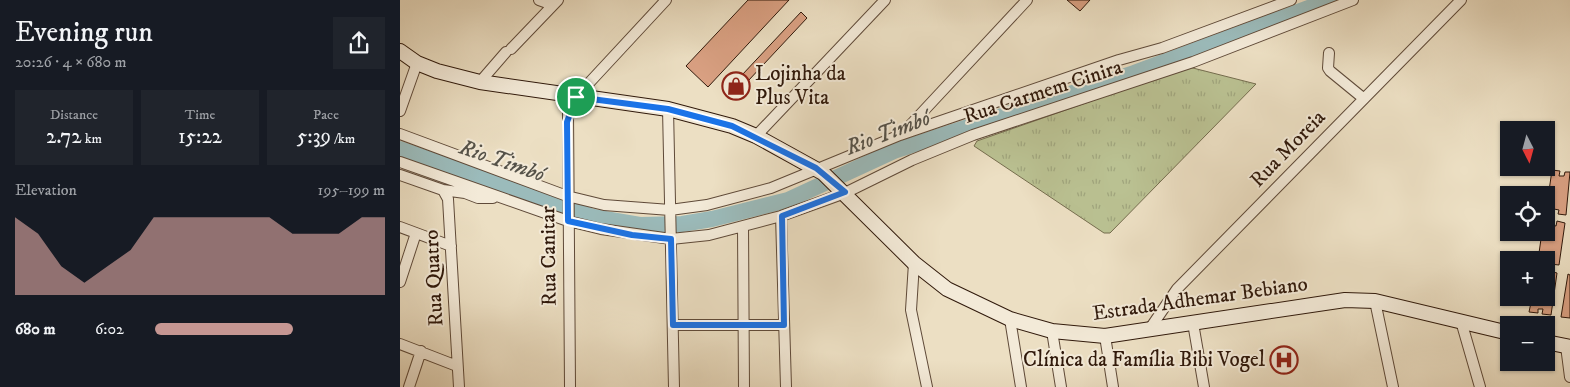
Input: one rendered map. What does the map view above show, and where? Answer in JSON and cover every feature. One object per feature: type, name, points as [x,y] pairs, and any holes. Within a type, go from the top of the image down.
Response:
[{"type":"main road","name":"Estrada Adhemar Bebiano","points":[[400,52],[418,63],[444,73],[480,82],[668,109],[732,126],[756,136],[820,171],[842,190],[914,263],[956,294],[1010,319],[1052,331],[1105,336],[1345,300],[1375,301],[1500,331]]},
{"type":"main road","points":[[1555,344],[1568,346]]},
{"type":"street","points":[[542,0],[556,2]]},
{"type":"street","points":[[576,97],[666,0]]},
{"type":"street","points":[[756,136],[885,0]]},
{"type":"street","points":[[900,135],[1027,0]]},
{"type":"street","name":"Rua Carmem Cinira","points":[[400,134],[567,198],[604,205],[670,213],[735,199],[771,188],[820,171],[900,135],[1119,60],[1162,48],[1291,0]]},
{"type":"street","name":"Rua Carmem Cinira","points":[[400,162],[499,198],[632,235],[709,235],[782,216],[973,134],[1193,62],[1353,0]]},
{"type":"street","name":"Rua Moreia","points":[[1149,330],[1177,289],[1461,0]]},
{"type":"street","points":[[480,82],[556,2]]},
{"type":"street","points":[[1329,53],[1328,68],[1330,71],[1363,98]]},
{"type":"street","points":[[400,111],[418,63]]},
{"type":"street","name":"Rua Canitar","points":[[570,387],[567,122],[576,97]]},
{"type":"street","points":[[668,109],[674,387]]},
{"type":"street","points":[[400,175],[442,190],[465,192],[478,198],[499,198]]},
{"type":"street","name":"Rua Quatro","points":[[442,190],[448,198],[459,387]]},
{"type":"street","points":[[782,216],[786,387]]},
{"type":"street","points":[[742,226],[744,387]]},
{"type":"street","points":[[400,227],[451,246]]},
{"type":"street","points":[[400,282],[416,233]]},
{"type":"street","points":[[914,263],[911,310],[927,387]]},
{"type":"street","points":[[1375,301],[1392,387]]},
{"type":"street","points":[[1010,319],[1020,387]]},
{"type":"street","points":[[1461,321],[1480,387]]},
{"type":"street","points":[[1194,323],[1204,387]]},
{"type":"street","points":[[673,325],[784,325]]},
{"type":"street","points":[[1052,331],[1061,387]]},
{"type":"street","points":[[1105,336],[1113,387]]},
{"type":"street","points":[[400,344],[457,366]]},
{"type":"street","points":[[1568,346],[1570,377]]},
{"type":"street","points":[[409,387],[421,351]]},
{"type":"green space","points":[[1189,67],[1256,84],[1110,233],[1104,233],[974,146],[977,141]]},
{"type":"building","points":[[748,0],[789,0],[708,87],[686,66]]},
{"type":"building","points":[[1067,0],[1090,0],[1080,11]]},
{"type":"building","points":[[801,12],[807,18],[748,81],[742,75]]},
{"type":"building","name":"Lojinha da Plus Vita","points":[[742,75],[748,81],[733,98],[723,92]]},
{"type":"building","points":[[1555,170],[1560,171],[1559,176],[1564,176],[1565,172],[1570,172],[1566,215],[1558,214],[1559,210],[1555,209],[1555,186],[1550,186],[1551,176],[1555,176]]},
{"type":"building","points":[[1557,221],[1565,223],[1559,265],[1555,265],[1555,251],[1539,251],[1541,241],[1555,241],[1555,226]]},
{"type":"building","points":[[1568,274],[1570,275],[1570,318],[1561,317]]},
{"type":"building","points":[[1530,306],[1552,306],[1551,315],[1542,314],[1543,309],[1538,309],[1538,313],[1529,312]]},
{"type":"waterway","name":"Rio Timbó","points":[[400,149],[593,217],[640,225],[682,224],[712,219],[788,200],[894,151],[1134,73],[1330,0]]},
{"type":"place","name":"Lojinha da Plus Vita","points":[[736,86]]},
{"type":"place","name":"Clínica da Família Bibi Vogel","points":[[1284,360]]},
{"type":"route","points":[[576,97],[668,109],[702,116],[732,126],[756,136],[816,168],[845,192],[782,216],[784,325],[673,325],[671,239],[632,235],[568,221],[567,122],[568,113],[576,97]]}]
